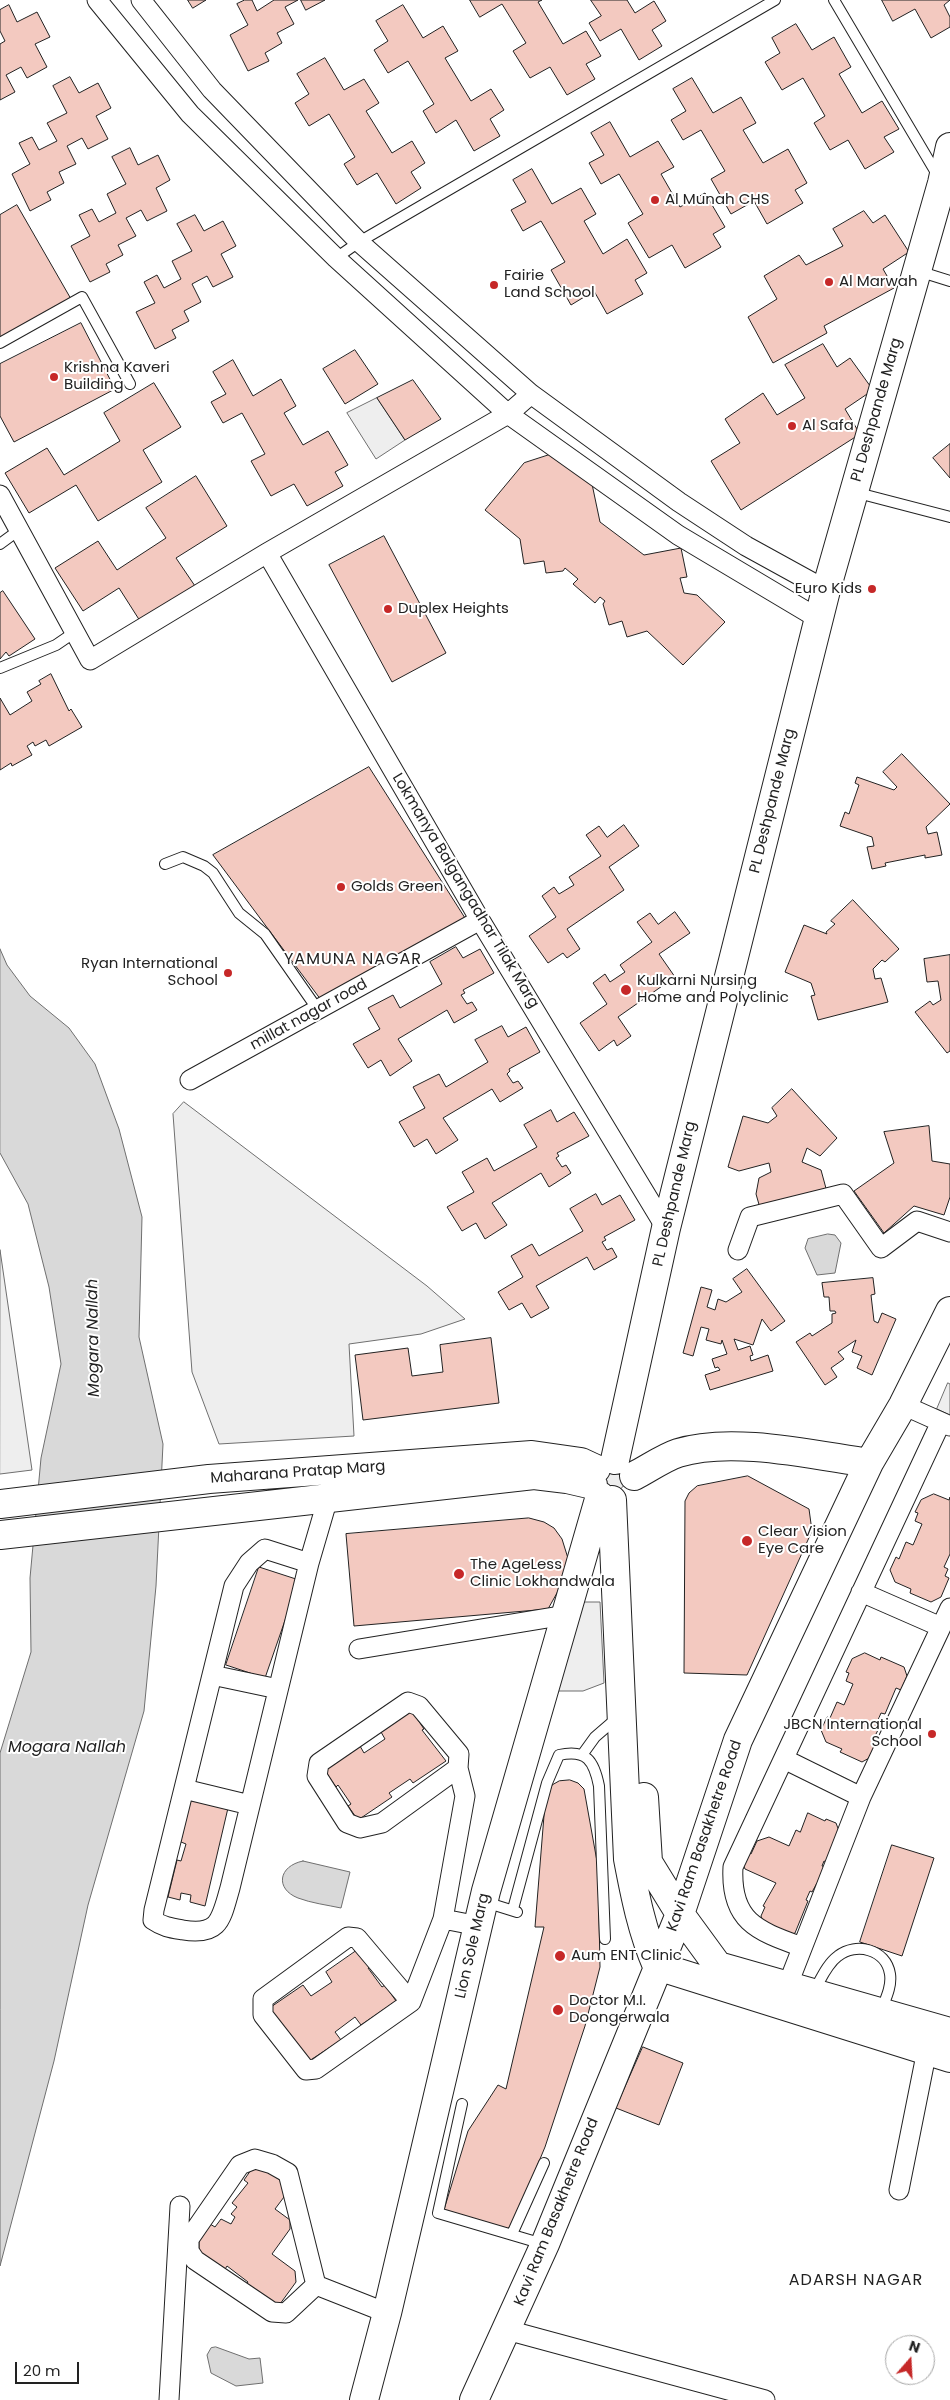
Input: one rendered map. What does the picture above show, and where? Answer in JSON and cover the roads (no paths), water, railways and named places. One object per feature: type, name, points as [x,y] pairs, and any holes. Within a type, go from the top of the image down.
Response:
[{"type":"street","points":[[97,0],[190,114],[336,258],[508,414],[678,535],[819,619]]},
{"type":"street","points":[[142,0],[212,90],[359,242],[531,394],[686,507],[746,546],[826,590]]},
{"type":"street","name":"PL Deshpande Marg","points":[[610,1483],[666,1228],[826,590],[942,182],[950,147]]},
{"type":"street","points":[[0,495],[90,660],[267,553],[508,414],[531,394]]},
{"type":"street","name":"Lokmanya Balgangadhar Tilak Marg","points":[[267,553],[480,920],[666,1228]]},
{"type":"street","name":"millat nagar road","points":[[190,1080],[480,920]]},
{"type":"street","points":[[738,1250],[750,1217],[843,1194],[882,1248],[917,1222],[950,1232]]},
{"type":"street","name":"Kavi Ram Basakhetre Road","points":[[474,2400],[508,2330],[680,1914],[738,1740],[868,1463],[903,1405],[950,1311]]},
{"type":"street","points":[[802,1947],[763,1933],[750,1924],[738,1902],[732,1877],[732,1867],[784,1760],[861,1592],[946,1424],[903,1405]]},
{"type":"street","points":[[610,1483],[677,1453],[720,1446],[774,1450],[868,1463]]},
{"type":"street","name":"Maharana Pratap Marg","points":[[0,1504],[209,1479],[532,1455],[581,1462],[610,1483]]},
{"type":"street","name":"Maharana Pratap Marg","points":[[0,1535],[217,1509],[534,1475],[610,1483]]},
{"type":"street","points":[[610,1483],[628,1859],[636,1904],[657,1966],[783,1995],[813,1993],[950,2032]]},
{"type":"street","points":[[610,1483],[626,1530],[648,1862],[680,1914],[718,1966],[783,1995],[939,2054],[899,2190]]},
{"type":"street","name":"Lion Sole Marg","points":[[364,2400],[387,2313],[456,2103],[482,1914],[566,1615],[610,1483]]},
{"type":"street","points":[[309,1563],[264,1549],[248,1563],[234,1586],[154,1910],[153,1920],[162,1926],[201,1933],[213,1928],[223,1915],[309,1563],[328,1498]]},
{"type":"street","points":[[861,1592],[941,1627]]},
{"type":"street","points":[[783,1995],[861,1797],[950,1608]]},
{"type":"street","points":[[359,1649],[566,1615]]},
{"type":"street","points":[[212,1674],[278,1689]]},
{"type":"street","points":[[411,2002],[357,1938],[348,1937],[263,1999],[263,2015],[306,2070],[316,2069],[411,2002],[443,1919],[465,1796],[458,1768],[459,1754],[419,1706],[408,1702],[319,1763],[317,1776],[347,1823],[360,1828],[382,1823],[458,1768]]},
{"type":"street","points":[[784,1760],[861,1797]]},
{"type":"street","points":[[184,1788],[250,1805]]},
{"type":"street","points":[[443,1919],[482,1914]]},
{"type":"street","points":[[255,2159],[272,2164],[288,2173],[316,2285],[286,2313],[272,2312],[195,2260],[189,2251],[189,2239],[240,2165],[255,2159]]},
{"type":"street","points":[[169,2400],[180,2206]]},
{"type":"street","points":[[316,2285],[387,2313]]},
{"type":"street","points":[[508,2330],[765,2400]]},
{"type":"lane","points":[[336,258],[359,242],[775,0]]},
{"type":"lane","points":[[834,0],[942,182]]},
{"type":"lane","points":[[917,271],[950,281]]},
{"type":"lane","points":[[0,343],[82,297],[130,384]]},
{"type":"lane","points":[[854,492],[950,517]]},
{"type":"lane","points":[[0,544],[19,530]]},
{"type":"lane","points":[[0,668],[56,644],[75,632]]},
{"type":"lane","points":[[164,864],[183,857],[204,866],[213,873],[239,913],[265,934],[318,1010]]},
{"type":"lane","points":[[582,1756],[595,1737],[621,1715]]},
{"type":"lane","points":[[482,1914],[515,1910],[553,1767],[559,1755],[572,1752],[582,1756],[594,1766],[599,1786],[605,1939]]},
{"type":"lane","points":[[813,1993],[831,1963],[838,1956],[849,1949],[863,1948],[880,1955],[890,1973],[890,1984],[880,2012]]},
{"type":"lane","points":[[456,2103],[438,2213],[544,2244]]},
{"type":"lane","points":[[512,2234],[544,2163]]},
{"type":"water","name":"Mogara Nallah","points":[[0,949],[7,965],[30,996],[69,1028],[95,1064],[119,1129],[142,1217],[139,1337],[163,1444],[156,1586],[144,1711],[88,1905],[54,2061],[0,2266],[0,1753],[31,1652],[30,1578],[41,1458],[61,1364],[49,1287],[28,1204],[0,1153]]},
{"type":"water","points":[[828,1234],[835,1235],[841,1243],[835,1273],[817,1275],[805,1248],[808,1239]]},
{"type":"water","points":[[303,1861],[350,1872],[341,1908],[303,1900],[286,1889],[282,1878],[284,1873],[288,1868]]},
{"type":"water","points":[[216,2347],[249,2359],[260,2358],[263,2383],[236,2386],[211,2373],[207,2355],[211,2348]]},
{"type":"place","name":"Al Munah CHS","points":[[655,200]]},
{"type":"place","name":"Al Marwah","points":[[829,282]]},
{"type":"place","name":"Fairie Land School","points":[[494,285]]},
{"type":"place","name":"Krishna Kaveri Building","points":[[54,377]]},
{"type":"place","name":"Al Safa","points":[[792,426]]},
{"type":"place","name":"Euro Kids","points":[[872,589]]},
{"type":"place","name":"Duplex Heights","points":[[388,609]]},
{"type":"place","name":"Golds Green","points":[[341,887]]},
{"type":"place","name":"Ryan International School","points":[[228,973]]},
{"type":"place","name":"Kulkarni Nursing Home and Polyclinic","points":[[626,990]]},
{"type":"place","name":"Clear Vision Eye Care","points":[[747,1541]]},
{"type":"place","name":"The AgeLess Clinic Lokhandwala","points":[[459,1574]]},
{"type":"place","name":"JBCN International School","points":[[932,1734]]},
{"type":"place","name":"Aum ENT Clinic","points":[[560,1956]]},
{"type":"place","name":"Doctor M.I. Doongerwala","points":[[558,2010]]},
{"type":"district","name":"YAMUNA NAGAR","points":[[353,960]]},
{"type":"district","name":"ADARSH NAGAR","points":[[856,2281]]}]
